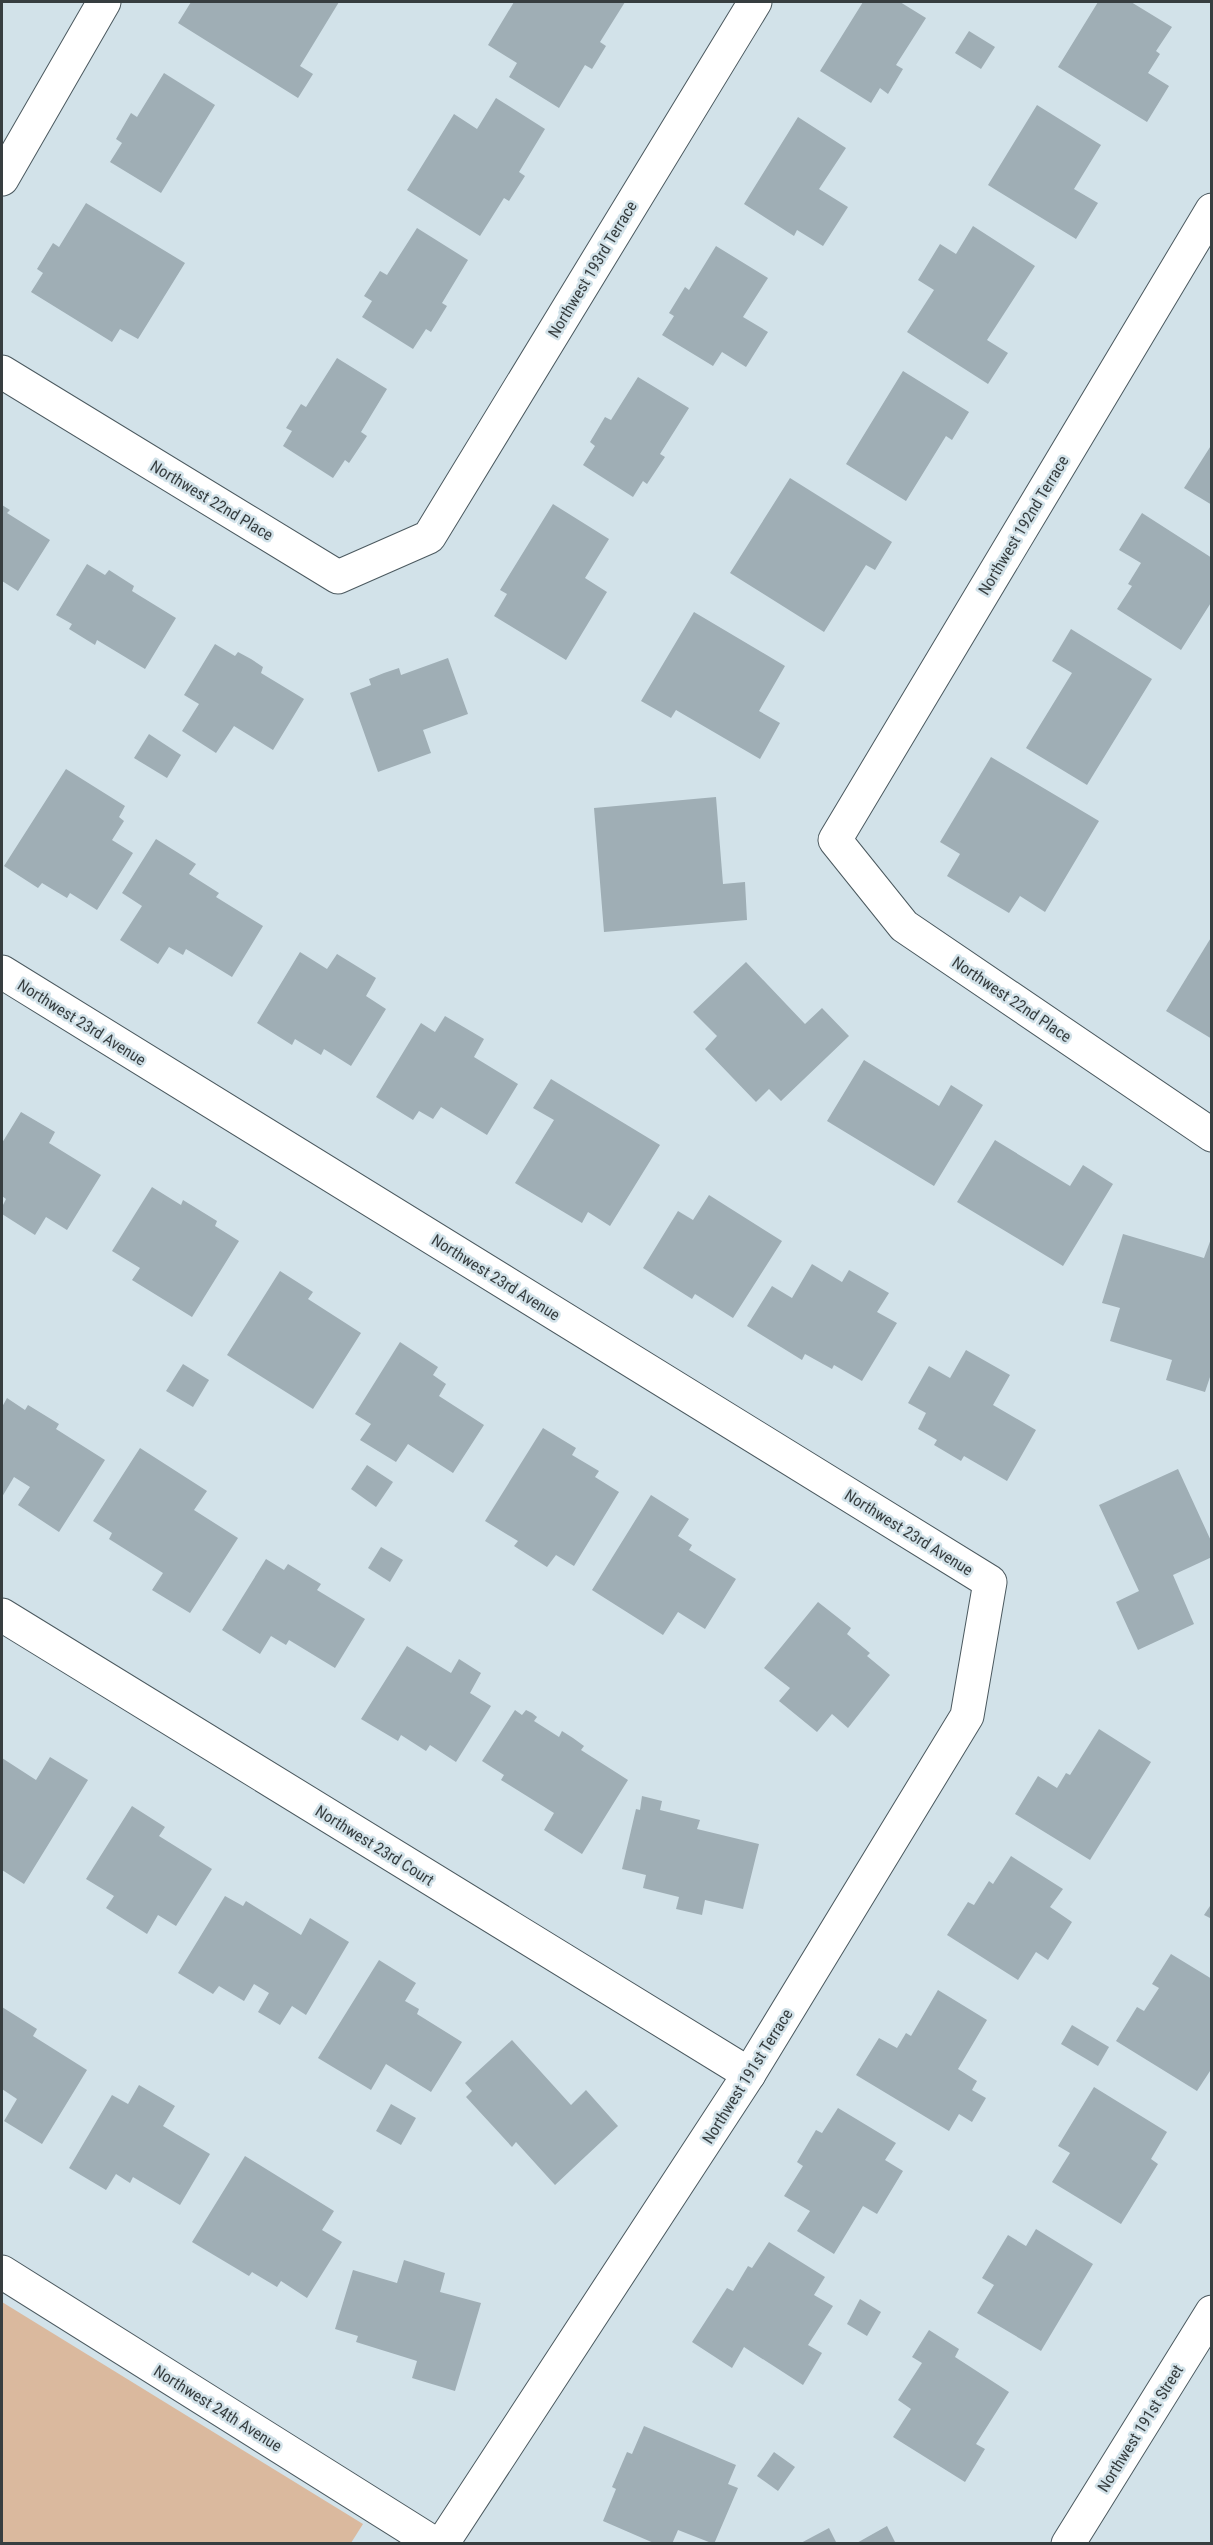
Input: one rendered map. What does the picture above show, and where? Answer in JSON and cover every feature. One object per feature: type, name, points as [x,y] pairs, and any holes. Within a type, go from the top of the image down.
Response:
[{"type":"street","points":[[2,179],[104,2]]},
{"type":"street","name":"Northwest 193rd Terrace","points":[[429,537],[755,2]]},
{"type":"street","name":"Northwest 192nd Terrace","points":[[835,840],[1212,210]]},
{"type":"street","name":"Northwest 22nd Place","points":[[2,372],[338,577],[429,537]]},
{"type":"street","name":"Northwest 22nd Place","points":[[835,840],[904,926],[1212,1135]]},
{"type":"street","name":"Northwest 23rd Avenue","points":[[2,972],[990,1582]]},
{"type":"street","name":"Northwest 191st Terrace","points":[[442,2544],[749,2074],[967,1716],[990,1582]]},
{"type":"street","name":"Northwest 23rd Court","points":[[2,1615],[749,2074]]},
{"type":"street","name":"Northwest 24th Avenue","points":[[2,2272],[435,2544]]},
{"type":"street","name":"Northwest 191st Street","points":[[1068,2544],[1206,2332]]},
{"type":"shaded area","points":[[2,2302],[363,2524],[351,2543],[2,2543]]},
{"type":"building","points":[[191,2],[339,2],[300,66],[313,74],[298,98],[178,23]]},
{"type":"building","points":[[514,2],[625,2],[600,42],[606,46],[592,69],[585,65],[559,108],[509,77],[517,63],[488,45]]},
{"type":"building","points":[[863,2],[900,2],[926,18],[896,65],[903,69],[888,94],[880,88],[871,103],[820,71]]},
{"type":"building","points":[[1098,2],[1131,2],[1172,27],[1156,51],[1160,54],[1148,73],[1169,86],[1147,122],[1058,67]]},
{"type":"building","points":[[969,31],[995,47],[981,69],[955,53]]},
{"type":"building","points":[[164,73],[215,105],[161,193],[110,162],[122,143],[116,139],[131,113],[137,117]]},
{"type":"building","points":[[496,98],[545,129],[519,172],[525,176],[509,201],[504,198],[480,236],[407,190],[454,114],[477,129]]},
{"type":"building","points":[[1037,105],[1101,145],[1074,189],[1098,203],[1076,239],[988,185]]},
{"type":"building","points":[[798,117],[846,148],[819,189],[848,207],[823,246],[797,230],[794,236],[744,204]]},
{"type":"building","points":[[86,203],[185,263],[138,339],[120,329],[112,342],[31,292],[43,273],[37,269],[53,243],[59,247]]},
{"type":"building","points":[[973,226],[1035,266],[987,340],[1008,353],[988,384],[907,332],[934,290],[918,280],[940,244],[956,254]]},
{"type":"building","points":[[417,228],[468,260],[442,303],[447,306],[431,332],[426,329],[413,349],[362,317],[372,301],[364,296],[380,271],[387,275]]},
{"type":"building","points":[[716,246],[768,278],[743,317],[768,332],[746,367],[722,352],[713,366],[662,335],[674,316],[669,313],[685,287],[689,290]]},
{"type":"building","points":[[337,358],[387,389],[361,432],[367,436],[349,463],[345,460],[333,478],[283,446],[292,431],[286,428],[301,404],[306,407]]},
{"type":"building","points":[[903,371],[969,412],[952,440],[946,436],[906,501],[846,464]]},
{"type":"building","points":[[638,377],[689,408],[660,454],[665,457],[647,484],[643,481],[633,497],[583,465],[595,446],[590,442],[605,417],[611,420]]},
{"type":"building","points":[[1212,444],[1212,505],[1184,488]]},
{"type":"building","points":[[790,478],[892,542],[875,570],[866,565],[824,632],[730,573]]},
{"type":"building","points":[[553,504],[609,539],[585,578],[607,592],[566,660],[494,616],[507,594],[500,590]]},
{"type":"building","points":[[2,505],[10,510],[7,513],[50,540],[18,591],[2,581]]},
{"type":"building","points":[[1142,513],[1212,558],[1212,601],[1181,650],[1117,609],[1132,586],[1128,584],[1141,563],[1119,550]]},
{"type":"building","points":[[87,564],[105,575],[109,570],[134,586],[132,591],[176,618],[145,669],[97,640],[95,645],[69,629],[72,624],[56,615]]},
{"type":"building","points":[[694,612],[785,666],[759,711],[780,723],[760,759],[676,710],[671,718],[641,701]]},
{"type":"building","points":[[1071,629],[1152,679],[1087,785],[1026,748],[1072,673],[1052,661]]},
{"type":"building","points":[[215,644],[235,656],[238,652],[251,659],[263,667],[261,673],[304,699],[273,750],[234,726],[216,753],[182,731],[199,704],[184,695]]},
{"type":"building","points":[[448,658],[468,714],[423,730],[431,753],[378,772],[350,693],[371,685],[369,679],[384,673],[399,668],[401,675]]},
{"type":"building","points":[[149,734],[181,755],[167,778],[134,758]]},
{"type":"building","points":[[991,757],[1099,821],[1045,912],[1020,896],[1009,913],[947,876],[960,854],[940,842]]},
{"type":"building","points":[[66,769],[125,806],[119,817],[124,821],[112,840],[133,853],[97,910],[70,893],[67,898],[42,883],[38,888],[4,866]]},
{"type":"building","points":[[716,797],[723,884],[745,882],[747,920],[604,932],[594,808]]},
{"type":"building","points":[[156,839],[196,864],[189,874],[219,893],[216,897],[263,926],[232,977],[186,949],[183,955],[169,947],[158,964],[120,940],[142,906],[122,893]]},
{"type":"building","points":[[1212,936],[1212,1039],[1166,1011]]},
{"type":"building","points":[[300,952],[327,969],[337,954],[376,978],[366,996],[386,1009],[351,1066],[324,1049],[321,1055],[295,1039],[292,1045],[257,1023]]},
{"type":"building","points":[[746,962],[805,1024],[822,1008],[849,1036],[781,1101],[769,1089],[756,1102],[705,1049],[717,1036],[693,1012]]},
{"type":"building","points":[[445,1016],[484,1039],[474,1057],[518,1084],[487,1135],[441,1107],[433,1119],[419,1111],[413,1120],[376,1097],[421,1023],[435,1032]]},
{"type":"building","points":[[864,1060],[939,1106],[951,1085],[983,1105],[934,1186],[827,1121]]},
{"type":"building","points":[[551,1079],[660,1145],[610,1226],[588,1212],[582,1223],[515,1183],[554,1120],[533,1108]]},
{"type":"building","points":[[21,1112],[55,1132],[49,1143],[101,1175],[67,1230],[46,1217],[35,1235],[2,1214],[2,1207],[6,1199],[2,1196],[2,1143]]},
{"type":"building","points":[[995,1140],[1070,1186],[1083,1165],[1113,1184],[1063,1266],[957,1202]]},
{"type":"building","points":[[152,1187],[181,1205],[183,1200],[217,1221],[215,1226],[239,1241],[192,1317],[132,1280],[140,1268],[112,1251]]},
{"type":"building","points":[[709,1195],[782,1241],[733,1318],[695,1294],[692,1299],[643,1268],[678,1211],[693,1220]]},
{"type":"building","points":[[1123,1234],[1204,1258],[1212,1236],[1212,1371],[1205,1392],[1166,1380],[1172,1360],[1110,1341],[1120,1308],[1102,1303]]},
{"type":"building","points":[[812,1264],[842,1282],[849,1270],[889,1293],[877,1312],[897,1323],[862,1381],[834,1365],[832,1369],[805,1354],[802,1360],[747,1326],[772,1286],[792,1298]]},
{"type":"building","points":[[280,1271],[313,1292],[308,1299],[361,1333],[313,1409],[227,1355]]},
{"type":"building","points":[[400,1342],[438,1367],[433,1375],[446,1384],[439,1396],[484,1425],[453,1473],[408,1444],[396,1462],[360,1440],[371,1424],[355,1414]]},
{"type":"building","points":[[966,1350],[1010,1375],[993,1405],[1036,1430],[1007,1481],[964,1456],[961,1461],[934,1445],[937,1440],[918,1429],[926,1413],[908,1403],[929,1366],[950,1378]]},
{"type":"building","points":[[183,1364],[209,1380],[193,1407],[166,1391]]},
{"type":"building","points":[[7,1398],[25,1410],[28,1405],[59,1424],[56,1429],[105,1460],[59,1532],[18,1505],[30,1487],[14,1477],[2,1497],[2,1407]]},
{"type":"building","points":[[543,1428],[576,1448],[572,1455],[599,1471],[595,1477],[619,1492],[574,1566],[556,1555],[547,1567],[514,1546],[518,1541],[485,1521]]},
{"type":"building","points":[[140,1448],[207,1491],[194,1510],[238,1538],[190,1613],[152,1590],[163,1573],[109,1539],[112,1533],[93,1521]]},
{"type":"building","points":[[367,1465],[393,1482],[376,1507],[351,1489]]},
{"type":"building","points":[[1178,1469],[1212,1543],[1212,1557],[1173,1575],[1194,1624],[1138,1650],[1116,1602],[1139,1591],[1099,1505]]},
{"type":"building","points":[[651,1495],[689,1519],[678,1536],[692,1545],[689,1550],[736,1579],[705,1629],[678,1612],[663,1635],[592,1590]]},
{"type":"building","points":[[381,1547],[403,1560],[390,1582],[368,1568]]},
{"type":"building","points":[[266,1559],[284,1570],[288,1564],[321,1584],[317,1590],[365,1619],[335,1668],[289,1640],[286,1645],[271,1636],[260,1654],[222,1630]]},
{"type":"building","points":[[818,1602],[851,1628],[847,1634],[870,1653],[867,1656],[890,1675],[848,1728],[832,1714],[817,1732],[779,1701],[790,1688],[764,1668]]},
{"type":"building","points":[[407,1646],[451,1673],[459,1659],[481,1673],[470,1693],[491,1706],[456,1762],[430,1745],[426,1751],[401,1735],[398,1741],[361,1719]]},
{"type":"building","points":[[515,1710],[522,1715],[526,1710],[532,1713],[537,1717],[534,1721],[559,1737],[562,1731],[584,1746],[581,1750],[628,1780],[582,1854],[544,1830],[554,1813],[501,1780],[504,1775],[482,1761]]},
{"type":"building","points":[[1099,1729],[1151,1762],[1090,1860],[1015,1814],[1038,1776],[1057,1788],[1066,1773],[1070,1775]]},
{"type":"building","points":[[50,1757],[88,1780],[24,1884],[2,1870],[2,1758],[36,1780]]},
{"type":"building","points":[[642,1796],[662,1801],[660,1810],[700,1820],[697,1829],[759,1844],[743,1909],[705,1900],[702,1915],[676,1909],[679,1897],[643,1888],[646,1875],[622,1869],[636,1809],[640,1810]]},
{"type":"building","points":[[132,1806],[165,1827],[159,1836],[212,1869],[176,1926],[158,1915],[147,1934],[106,1908],[114,1896],[86,1879]]},
{"type":"building","points":[[1011,1856],[1063,1889],[1050,1907],[1072,1922],[1048,1960],[1036,1952],[1018,1980],[947,1935],[968,1902],[974,1905],[989,1881],[993,1884]]},
{"type":"building","points":[[225,1896],[243,1906],[246,1901],[301,1935],[310,1918],[349,1942],[306,2015],[292,2006],[280,2025],[258,2012],[269,1993],[254,1984],[244,2001],[219,1986],[213,1994],[178,1973]]},
{"type":"building","points":[[1212,1903],[1212,1919],[1204,1915]]},
{"type":"building","points":[[1171,1954],[1212,1979],[1212,2068],[1197,2091],[1116,2041],[1137,2007],[1144,2011],[1159,1988],[1152,1984]]},
{"type":"building","points":[[379,1960],[416,1983],[405,2001],[419,2009],[417,2014],[462,2042],[431,2092],[386,2064],[371,2090],[318,2058]]},
{"type":"building","points":[[938,1990],[987,2020],[958,2069],[977,2081],[972,2090],[986,2098],[972,2122],[959,2114],[949,2131],[856,2075],[879,2038],[897,2048],[906,2033],[911,2036]]},
{"type":"building","points":[[2,2007],[37,2029],[33,2036],[87,2070],[42,2144],[4,2121],[17,2099],[2,2089]]},
{"type":"building","points":[[1072,2025],[1109,2047],[1098,2066],[1061,2044]]},
{"type":"building","points":[[512,2040],[571,2105],[586,2090],[618,2126],[555,2185],[516,2142],[512,2147],[466,2097],[472,2091],[465,2083]]},
{"type":"building","points":[[139,2085],[175,2106],[163,2126],[210,2154],[180,2205],[133,2177],[130,2183],[116,2174],[106,2190],[69,2168],[112,2095],[128,2104]]},
{"type":"building","points":[[1094,2087],[1167,2132],[1151,2159],[1158,2164],[1121,2224],[1052,2182],[1070,2153],[1058,2146]]},
{"type":"building","points":[[391,2104],[416,2118],[401,2145],[376,2131]]},
{"type":"building","points":[[838,2108],[896,2143],[885,2160],[903,2171],[877,2214],[863,2206],[834,2254],[797,2231],[810,2211],[784,2196],[803,2166],[797,2162],[816,2130],[822,2133]]},
{"type":"building","points":[[245,2156],[334,2211],[322,2230],[342,2242],[307,2298],[281,2281],[277,2287],[252,2272],[249,2276],[192,2242]]},
{"type":"building","points":[[1036,2229],[1093,2264],[1041,2351],[977,2313],[994,2285],[982,2278],[1008,2235],[1026,2246]]},
{"type":"building","points":[[769,2242],[825,2277],[814,2295],[833,2306],[808,2345],[822,2353],[803,2385],[744,2347],[732,2368],[692,2342],[727,2288],[733,2291],[748,2266],[752,2268]]},
{"type":"building","points":[[404,2260],[445,2273],[440,2292],[481,2303],[455,2391],[412,2378],[417,2361],[356,2342],[358,2336],[335,2329],[353,2270],[397,2283]]},
{"type":"building","points":[[860,2299],[881,2312],[867,2336],[847,2324]]},
{"type":"building","points":[[929,2330],[959,2349],[955,2357],[1009,2392],[976,2444],[985,2449],[965,2482],[893,2437],[911,2409],[898,2400],[922,2363],[912,2357]]},
{"type":"building","points":[[644,2426],[736,2465],[728,2484],[738,2488],[714,2544],[678,2530],[672,2544],[656,2544],[603,2521],[616,2489],[612,2487],[627,2452],[632,2454]]},
{"type":"building","points":[[774,2452],[795,2467],[778,2491],[757,2476]]},
{"type":"building","points":[[887,2526],[896,2544],[855,2544]]},
{"type":"building","points":[[829,2528],[837,2544],[799,2544]]}]
